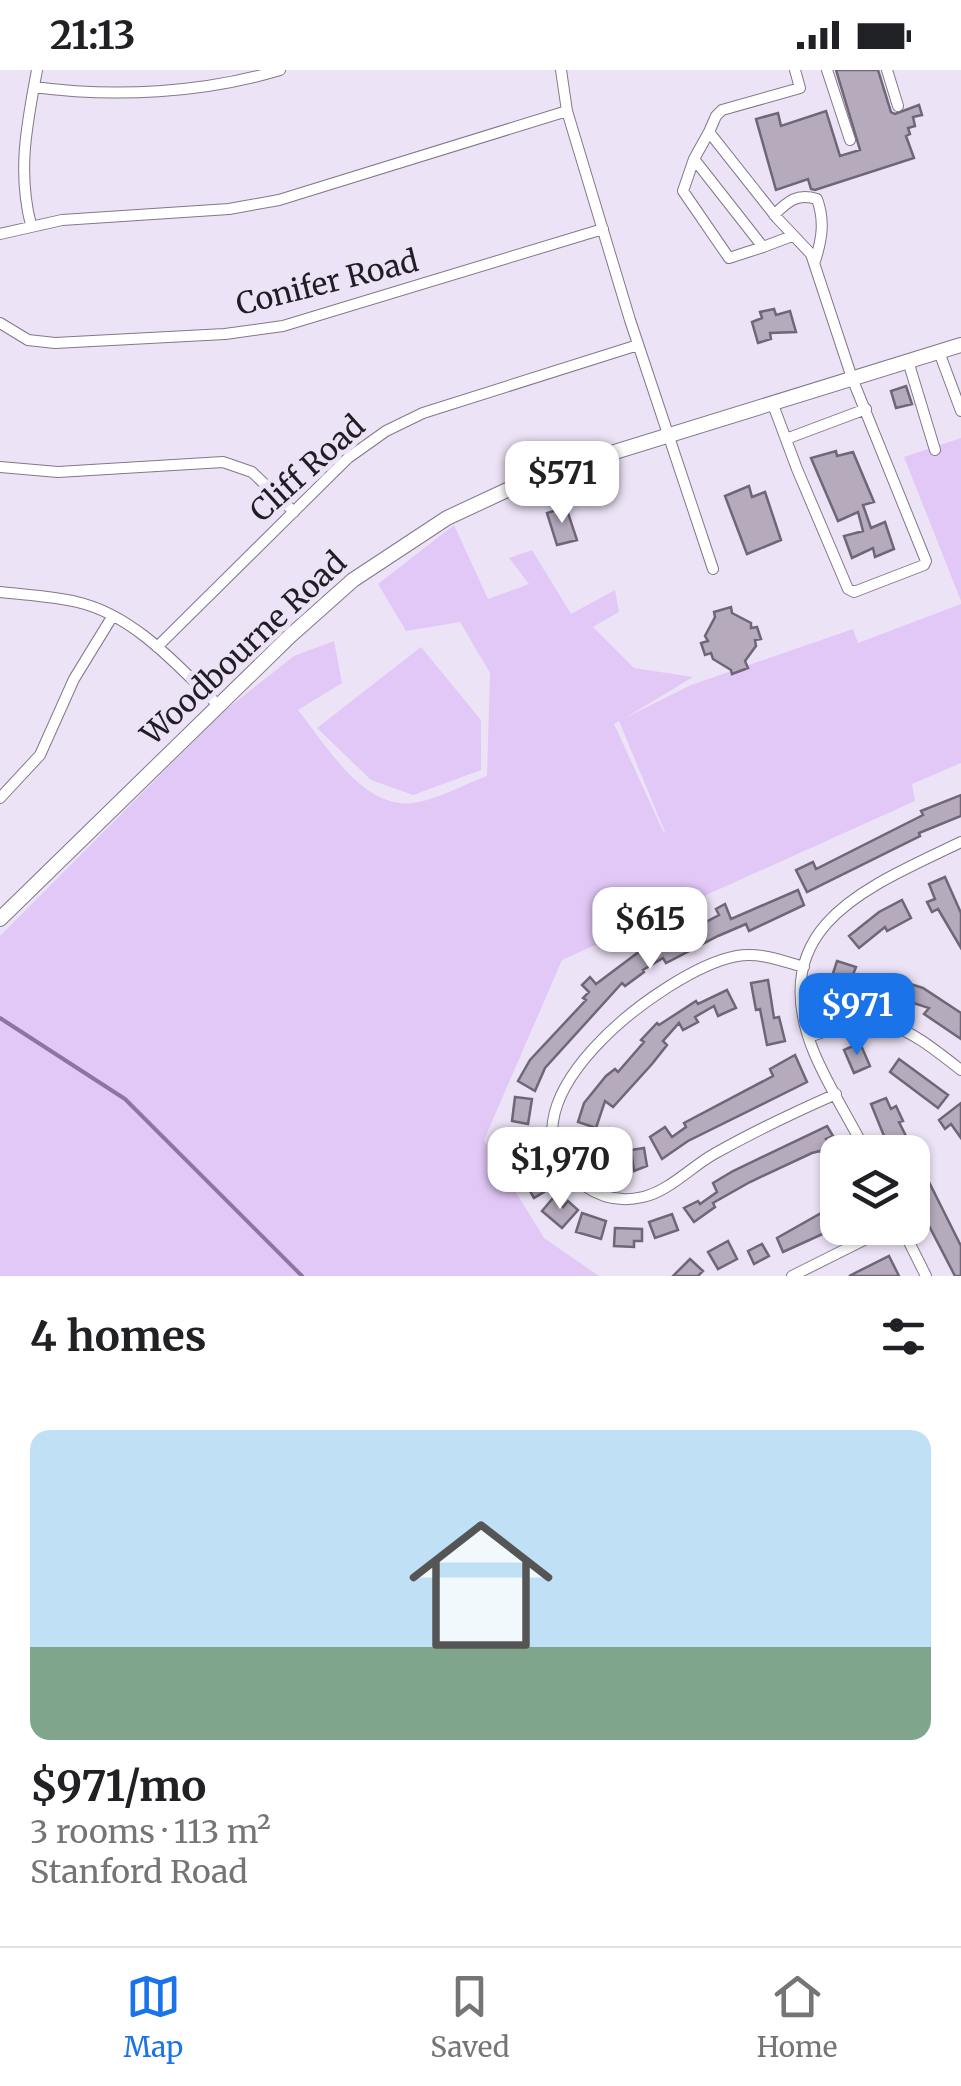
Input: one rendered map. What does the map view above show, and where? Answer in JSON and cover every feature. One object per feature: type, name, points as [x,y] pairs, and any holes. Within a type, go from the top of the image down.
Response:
[{"type":"main road","name":"Woodbourne Road","points":[[0,919],[317,610],[414,536],[537,476],[961,345]]},
{"type":"street","points":[[31,225],[24,200],[22,165],[38,70]]},
{"type":"street","points":[[34,86],[94,92],[206,88],[280,70]]},
{"type":"street","points":[[561,70],[566,111],[666,435],[713,569]]},
{"type":"street","points":[[792,236],[729,258],[683,191],[716,116],[722,110],[800,88],[795,70]]},
{"type":"street","points":[[827,70],[850,140]]},
{"type":"street","points":[[888,70],[898,106]]},
{"type":"street","points":[[0,234],[62,220],[228,210],[261,204],[566,111]]},
{"type":"street","points":[[709,132],[774,215],[811,254],[852,378],[926,560],[924,565],[854,592],[848,588],[772,402]]},
{"type":"street","points":[[694,159],[764,247]]},
{"type":"street","points":[[774,215],[789,200],[806,196],[817,199],[822,211],[822,237],[814,262]]},
{"type":"street","name":"Conifer Road","points":[[0,324],[28,340],[44,342],[264,330],[603,230]]},
{"type":"street","name":"Cliff Road","points":[[157,647],[348,458],[405,421],[638,345]]},
{"type":"street","points":[[939,352],[961,410]]},
{"type":"street","points":[[908,361],[934,450]]},
{"type":"street","points":[[786,440],[866,410]]},
{"type":"street","points":[[0,466],[58,472],[223,462],[252,472],[294,512]]},
{"type":"street","points":[[0,592],[78,602],[112,617],[157,647],[218,705]]},
{"type":"street","points":[[0,798],[28,771],[48,742],[74,678],[112,617]]},
{"type":"street","points":[[857,1135],[808,1036],[803,1014],[804,967],[825,924],[851,899],[958,844],[961,857]]},
{"type":"street","points":[[804,967],[770,957],[742,955],[717,962],[648,998],[626,1016],[568,1080],[554,1117],[556,1147],[571,1174],[589,1189],[610,1198],[641,1198],[662,1190],[715,1154],[836,1094]]},
{"type":"street","points":[[808,1036],[854,1021],[880,1022],[913,1036],[961,1070]]},
{"type":"street","points":[[792,1276],[854,1245]]},
{"type":"street","points":[[910,1245],[926,1276]]},
{"type":"shaded area","points":[[961,438],[961,601],[904,457]]},
{"type":"shaded area","points":[[454,525],[488,599],[529,584],[509,558],[532,550],[571,614],[615,590],[619,612],[593,627],[634,668],[693,677],[625,718],[691,685],[853,629],[858,643],[961,604],[961,763],[912,784],[915,801],[562,960],[484,1140],[544,1238],[599,1276],[0,1276],[0,936],[223,712],[294,656],[334,641],[342,683],[298,710],[349,774],[381,798],[399,803],[428,800],[487,776],[490,673],[460,622],[406,631],[378,584]],"holes":[[[619,721],[665,832],[614,724]]]},
{"type":"shaded area","points":[[421,647],[481,720],[481,770],[413,795],[371,780],[317,728]]},
{"type":"building","points":[[836,70],[878,70],[891,112],[895,114],[919,105],[922,115],[913,117],[915,126],[908,128],[910,134],[906,136],[914,158],[815,190],[808,179],[776,190],[756,119],[778,113],[781,126],[826,111],[840,156],[860,150]]},
{"type":"building","points":[[774,309],[776,315],[790,311],[796,332],[770,333],[771,339],[758,343],[752,322],[762,318],[760,312]]},
{"type":"building","points":[[906,386],[912,404],[896,408],[891,391]]},
{"type":"building","points":[[836,451],[837,456],[853,452],[874,502],[863,505],[871,528],[885,522],[894,549],[875,557],[873,548],[852,558],[844,536],[863,531],[858,512],[838,521],[811,458]]},
{"type":"building","points":[[749,486],[752,497],[765,492],[781,540],[747,554],[725,496]]},
{"type":"building","points":[[566,507],[577,540],[557,545],[547,513]]},
{"type":"building","points":[[731,607],[732,613],[751,623],[751,628],[757,627],[761,639],[755,640],[756,646],[745,661],[748,668],[732,674],[711,653],[705,655],[701,643],[708,641],[705,636],[714,612]]},
{"type":"building","points":[[961,795],[961,816],[919,833],[920,836],[807,892],[796,870],[813,862],[816,869],[923,815],[921,811]]},
{"type":"building","points":[[945,877],[961,913],[961,948],[938,909],[932,912],[927,902],[935,899],[929,884]]},
{"type":"building","points":[[798,890],[804,905],[749,931],[746,924],[666,963],[663,958],[625,986],[622,983],[545,1068],[535,1091],[518,1081],[530,1060],[586,1000],[583,998],[589,992],[582,985],[590,977],[596,984],[644,948],[641,944],[661,933],[666,943],[719,915],[716,909],[725,904],[731,919]]},
{"type":"building","points":[[902,900],[911,918],[887,931],[885,927],[859,948],[849,936]]},
{"type":"building","points":[[837,961],[856,967],[852,977],[901,981],[923,988],[961,1013],[961,1039],[924,1014],[929,1008],[886,994],[848,991],[847,995],[828,989]]},
{"type":"building","points":[[768,980],[774,1018],[779,1017],[785,1041],[767,1045],[751,983]]},
{"type":"building","points":[[727,990],[736,1008],[718,1016],[714,1006],[683,1030],[679,1023],[663,1041],[667,1045],[613,1107],[605,1101],[596,1128],[578,1122],[584,1103],[606,1076],[615,1069],[618,1072],[657,1023],[696,1001],[698,1004]]},
{"type":"building","points":[[860,1043],[870,1066],[854,1073],[844,1050]]},
{"type":"building","points":[[795,1055],[807,1082],[688,1141],[662,1159],[650,1137],[665,1127],[672,1137],[686,1127],[684,1123],[773,1076],[770,1069]]},
{"type":"building","points":[[899,1059],[948,1095],[938,1108],[890,1072]]},
{"type":"building","points":[[515,1097],[532,1099],[528,1124],[512,1121]]},
{"type":"building","points":[[886,1098],[891,1109],[896,1106],[906,1135],[884,1135],[871,1104]]},
{"type":"building","points":[[961,1103],[961,1138],[951,1124],[945,1129],[939,1120]]},
{"type":"building","points":[[827,1126],[832,1135],[820,1135],[820,1151],[750,1182],[713,1203],[715,1207],[694,1222],[684,1208],[698,1201],[700,1204],[717,1192],[713,1183]]},
{"type":"building","points":[[530,1133],[534,1158],[515,1161],[511,1136]]},
{"type":"building","points":[[594,1137],[605,1149],[610,1144],[621,1156],[606,1171],[583,1148]]},
{"type":"building","points":[[644,1148],[647,1166],[634,1171],[631,1150]]},
{"type":"building","points":[[537,1163],[552,1187],[534,1198],[520,1174]]},
{"type":"building","points":[[930,1184],[961,1246],[961,1276],[955,1276],[930,1228]]},
{"type":"building","points":[[553,1198],[563,1207],[568,1201],[578,1210],[562,1228],[542,1211]]},
{"type":"building","points":[[582,1213],[606,1221],[601,1239],[576,1232]]},
{"type":"building","points":[[672,1214],[678,1230],[655,1238],[649,1222]]},
{"type":"building","points":[[820,1214],[820,1235],[783,1252],[777,1238]]},
{"type":"building","points":[[615,1228],[642,1229],[642,1241],[634,1241],[634,1247],[614,1246]]},
{"type":"building","points":[[728,1241],[737,1259],[718,1269],[708,1252]]},
{"type":"building","points":[[762,1244],[769,1256],[754,1264],[748,1251]]},
{"type":"building","points":[[889,1256],[899,1276],[849,1276]]},
{"type":"building","points":[[690,1259],[703,1271],[698,1276],[673,1276]]},
{"type":"waterway","points":[[0,1018],[125,1099],[302,1276]]}]
